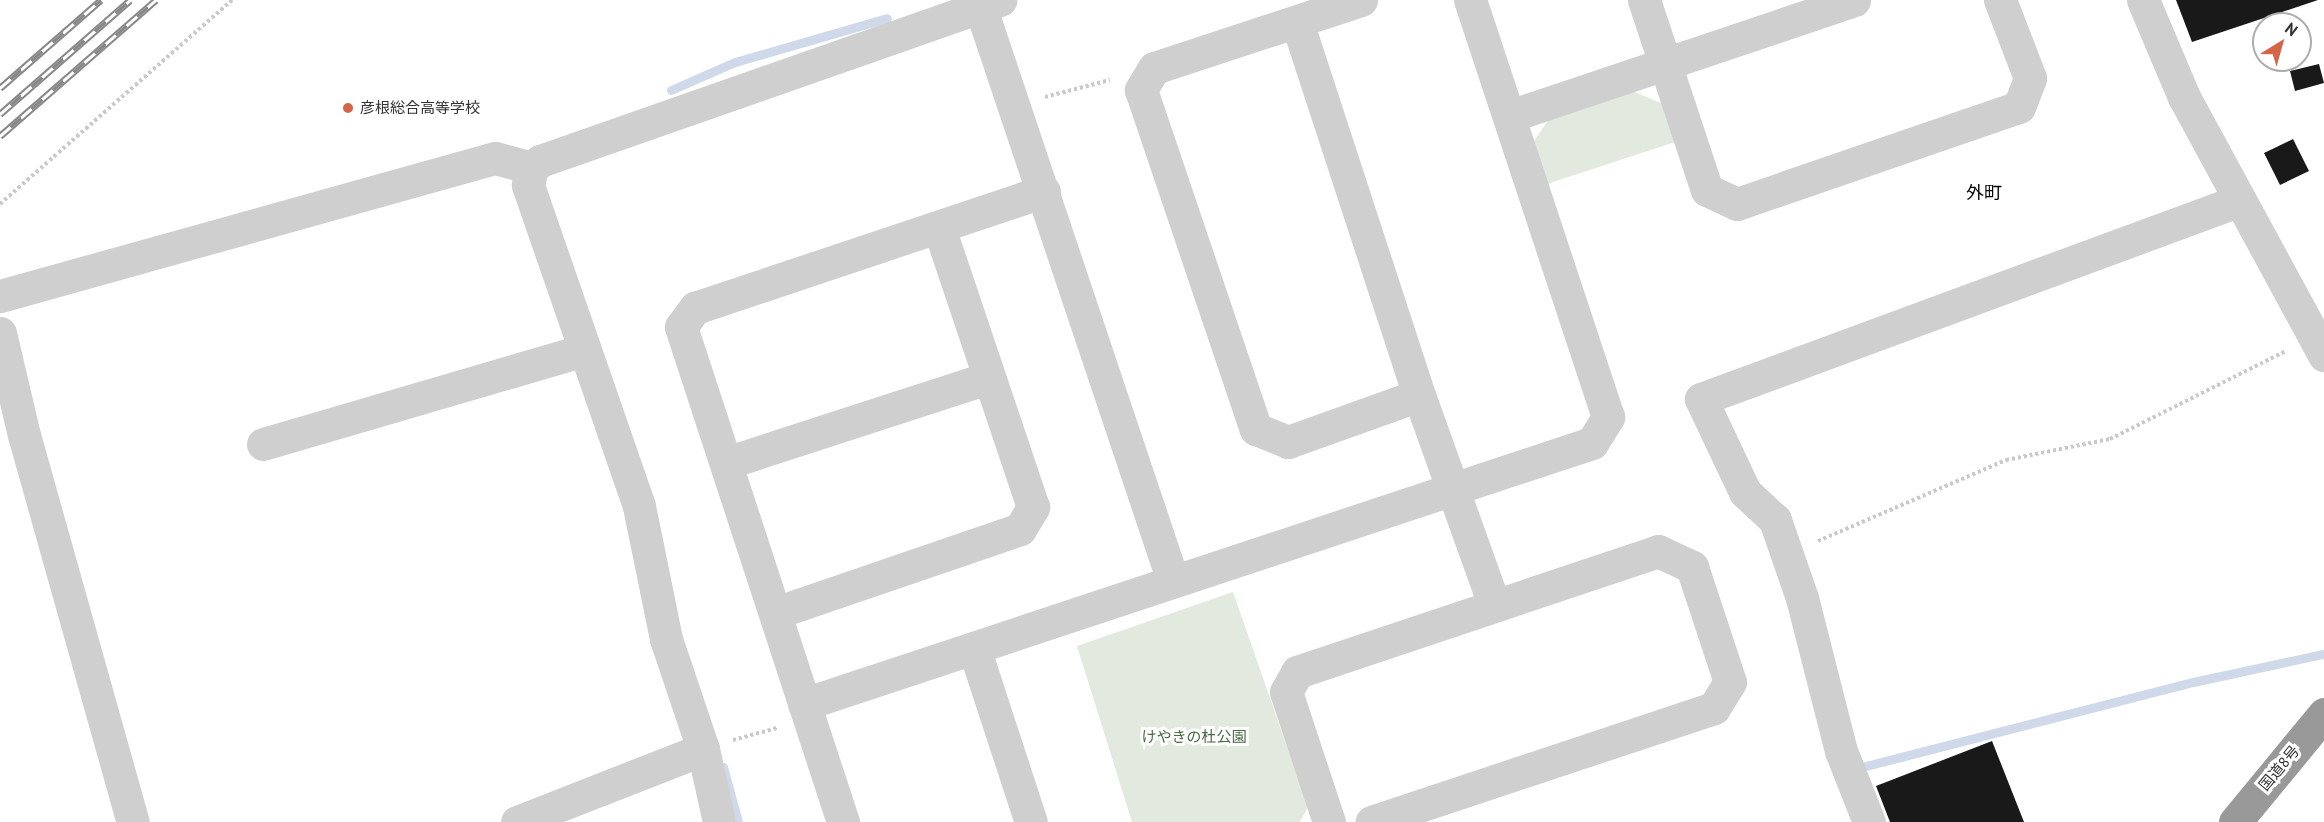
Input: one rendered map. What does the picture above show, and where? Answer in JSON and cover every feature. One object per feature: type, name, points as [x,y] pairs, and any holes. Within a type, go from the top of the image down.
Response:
[{"type":"highway","name":"国道8号","points":[[2235,822],[2324,714]]},
{"type":"street","points":[[1362,0],[1154,68],[1141,90],[1256,429],[1288,442],[1419,395]]},
{"type":"street","points":[[804,704],[1592,443],[1608,417],[1470,0]]},
{"type":"street","points":[[1644,0],[1707,190],[1737,204],[2019,107],[2030,78],[2000,0]]},
{"type":"street","points":[[1510,116],[1854,0]]},
{"type":"street","points":[[2142,0],[2184,97],[2316,342]]},
{"type":"street","points":[[0,296],[495,158],[532,168],[549,158],[987,2],[1044,191],[1173,581]]},
{"type":"street","points":[[1297,22],[1419,395],[1494,604]]},
{"type":"street","points":[[532,168],[528,185],[639,506],[666,639],[703,748],[719,822]]},
{"type":"street","points":[[843,822],[681,327],[695,308],[1044,191]]},
{"type":"street","points":[[1869,822],[1840,752],[1802,598],[1775,520],[1745,492],[1701,399],[2238,201]]},
{"type":"street","points":[[775,614],[1020,530],[1033,507],[987,378],[939,227]]},
{"type":"street","points":[[0,333],[12,439],[133,822]]},
{"type":"street","points":[[263,444],[585,350]]},
{"type":"street","points":[[726,463],[987,378]]},
{"type":"street","points":[[1329,822],[1286,692],[1297,672],[1494,604],[1658,551],[1692,567],[1730,682],[1714,708],[1371,822]]},
{"type":"street","points":[[974,648],[1031,822]]},
{"type":"street","points":[[517,822],[703,748]]},
{"type":"path","points":[[0,204],[232,0]]},
{"type":"path","points":[[1035,100],[1154,68]]},
{"type":"path","points":[[1787,554],[2006,460],[2110,439],[2237,379],[2296,346],[2316,342]]},
{"type":"path","points":[[703,748],[781,727]]},
{"type":"green space","points":[[1632,91],[1663,104],[1678,141],[1547,184],[1532,144],[1553,113]]},
{"type":"green space","name":"けやきの杜公園","points":[[1233,592],[1308,807],[1300,822],[1132,822],[1077,646]]},
{"type":"building","points":[[2176,0],[2318,0],[2282,12],[2252,12],[2252,22],[2192,42]]},
{"type":"building","points":[[2319,64],[2324,83],[2295,91],[2290,72],[2312,72],[2312,66]]},
{"type":"building","points":[[2293,139],[2309,171],[2280,185],[2264,153]]},
{"type":"building","points":[[1992,741],[2024,822],[1890,822],[1876,786]]},
{"type":"waterway","points":[[671,90],[735,62],[887,18]]},
{"type":"waterway","points":[[1858,768],[2193,682],[2322,654]]},
{"type":"waterway","points":[[723,767],[738,822]]},
{"type":"railway","points":[[0,88],[101,0]]},
{"type":"railway","points":[[0,114],[130,0]]},
{"type":"railway","points":[[0,136],[156,0]]},
{"type":"place","name":"彦根総合高等学校","points":[[348,108]]},
{"type":"district","name":"外町","points":[[1984,193]]}]
